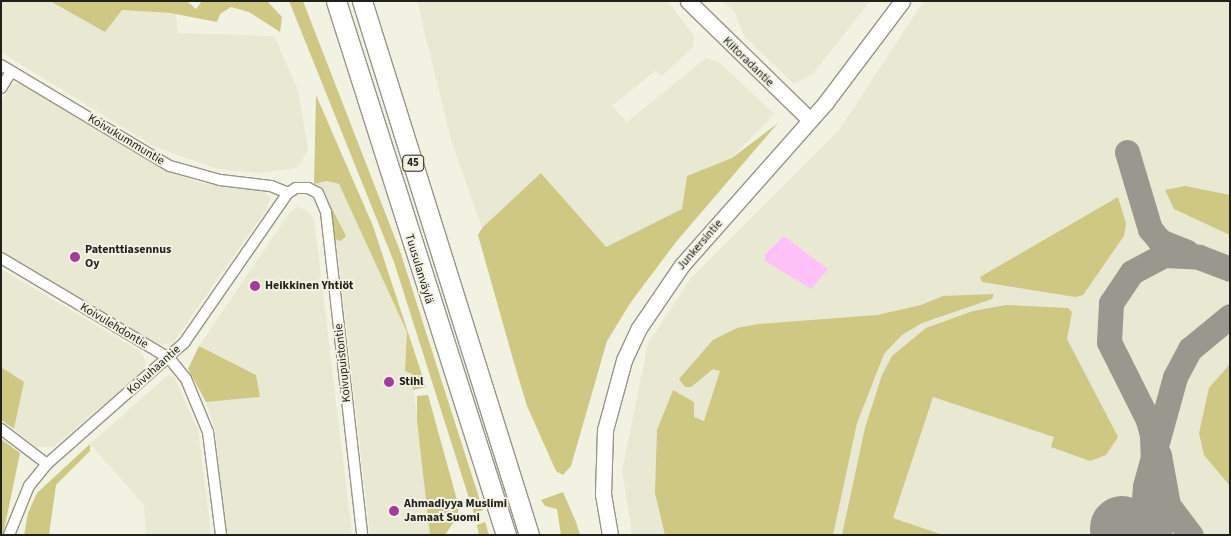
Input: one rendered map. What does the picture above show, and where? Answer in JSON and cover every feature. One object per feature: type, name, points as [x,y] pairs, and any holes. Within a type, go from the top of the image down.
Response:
[{"type":"highway","name":"Tuusulanväylä","points":[[336,1],[506,535]]},
{"type":"highway","name":"45","points":[[362,1],[529,535]]},
{"type":"highway","points":[[479,451],[496,535]]},
{"type":"main road","name":"Kiitoradantie","points":[[688,1],[810,120]]},
{"type":"main road","name":"Junkersintie","points":[[610,535],[603,494],[605,430],[624,360],[638,328],[682,265],[861,60],[902,1]]},
{"type":"street","name":"Koivukummuntie","points":[[1,66],[170,166],[220,180],[271,186],[288,193],[296,188],[308,188],[318,193]]},
{"type":"street","points":[[1,88],[11,72]]},
{"type":"street","name":"Koivuhaantie","points":[[9,535],[19,504],[47,464],[184,343],[288,193]]},
{"type":"street","name":"Koivupuistontie","points":[[318,193],[326,212],[362,535]]},
{"type":"street","name":"Koivulehdontie","points":[[1,258],[169,358],[186,379],[208,432],[221,535]]},
{"type":"street","points":[[1,429],[47,464]]},
{"type":"shaded area","points":[[1,1],[50,1],[105,32],[122,10],[176,14],[178,33],[274,36],[298,90],[308,150],[297,168],[259,173],[217,169],[153,146],[1,52]]},
{"type":"shaded area","points":[[50,1],[187,1],[196,9],[202,1],[267,1],[282,17],[280,32],[249,12],[231,7],[220,14],[217,22],[170,13],[122,10],[105,32]]},
{"type":"shaded area","points":[[289,1],[303,1],[400,251],[483,510],[474,514],[394,262]]},
{"type":"shaded area","points":[[417,1],[668,1],[694,36],[693,47],[662,76],[655,71],[612,106],[627,122],[706,58],[719,62],[774,114],[732,158],[687,176],[682,209],[605,247],[542,173],[482,228],[451,140]]},
{"type":"shaded area","points":[[722,1],[870,1],[813,74],[794,84],[744,36],[734,11]]},
{"type":"shaded area","points":[[924,1],[1230,1],[1230,535],[632,535],[622,470],[648,344],[690,279],[839,130]]},
{"type":"shaded area","points":[[20,83],[159,167],[197,182],[261,190],[270,197],[268,207],[173,343],[158,345],[1,252],[1,101],[12,84]]},
{"type":"shaded area","points":[[316,95],[373,226],[426,387],[413,390],[412,374],[405,371],[407,332],[339,184],[327,181],[314,184]]},
{"type":"shaded area","points":[[778,123],[676,242],[631,302],[607,341],[571,466],[563,475],[556,471],[527,406],[478,235],[482,228],[541,173],[606,247],[682,209],[687,176],[732,158]]},
{"type":"shaded area","points":[[327,181],[339,184],[407,332],[405,371],[412,374],[430,535],[370,535],[338,254],[327,199],[314,184]]},
{"type":"shaded area","points":[[1185,186],[1230,195],[1230,235],[1174,209],[1165,190]]},
{"type":"shaded area","points":[[1118,197],[1126,224],[1124,236],[1083,295],[1075,297],[982,282],[980,277]]},
{"type":"shaded area","points":[[327,199],[346,236],[341,241],[335,239]]},
{"type":"shaded area","points":[[297,207],[305,209],[314,218],[352,535],[226,535],[215,429],[206,402],[260,397],[256,375],[199,346],[290,212]]},
{"type":"shaded area","points":[[784,236],[828,269],[811,289],[765,261],[765,254]]},
{"type":"shaded area","points":[[1,269],[140,351],[146,362],[143,372],[53,447],[35,447],[14,429],[24,382],[1,367]]},
{"type":"shaded area","points":[[994,294],[992,299],[922,323],[902,335],[884,354],[857,423],[833,535],[665,535],[655,493],[657,430],[673,390],[694,402],[694,417],[704,421],[720,371],[713,369],[691,387],[685,387],[679,379],[713,340],[737,328],[759,324],[877,315],[921,305],[943,296]]},
{"type":"shaded area","points":[[1006,305],[1068,308],[1072,312],[1067,339],[1118,437],[1106,455],[1090,461],[1051,447],[1054,437],[933,397],[893,518],[943,535],[842,535],[865,428],[882,375],[892,356],[926,328],[973,311]]},
{"type":"shaded area","points":[[199,346],[256,375],[260,397],[206,402],[188,369]]},
{"type":"shaded area","points":[[1230,364],[1230,486],[1204,455],[1199,433],[1209,388]]},
{"type":"shaded area","points":[[1,367],[24,382],[14,429],[1,420]]},
{"type":"shaded area","points":[[168,375],[174,377],[198,430],[211,535],[146,535],[144,505],[90,444]]},
{"type":"shaded area","points":[[428,395],[459,507],[457,517],[445,535],[430,535],[417,421],[417,396]]},
{"type":"shaded area","points":[[1,439],[20,453],[3,535],[1,535]]},
{"type":"shaded area","points":[[90,444],[90,451],[56,485],[49,535],[24,535],[28,513],[37,493]]},
{"type":"shaded area","points":[[563,492],[580,535],[561,535],[557,509],[545,506],[541,500]]},
{"type":"shaded area","points":[[485,522],[489,535],[479,535],[477,525]]},
{"type":"taxiway","points":[[1127,152],[1150,229],[1160,241],[1187,252]]},
{"type":"taxiway","points":[[1153,464],[1152,435],[1148,420],[1109,342],[1111,303],[1132,272],[1164,255],[1199,257],[1230,269]]},
{"type":"taxiway","points":[[1141,535],[1145,486],[1175,377],[1190,349],[1230,316]]},
{"type":"taxiway","points":[[1159,455],[1168,505],[1191,535]]},
{"type":"runway","points":[[1122,528],[1141,535]]},
{"type":"place","name":"Patenttiasennus Oy","points":[[75,257]]},
{"type":"place","name":"Heikkinen Yhtiöt","points":[[255,286]]},
{"type":"place","name":"Stihl","points":[[389,382]]},
{"type":"place","name":"Ahmadiyya Muslimi Jamaat Suomi","points":[[394,511]]}]
